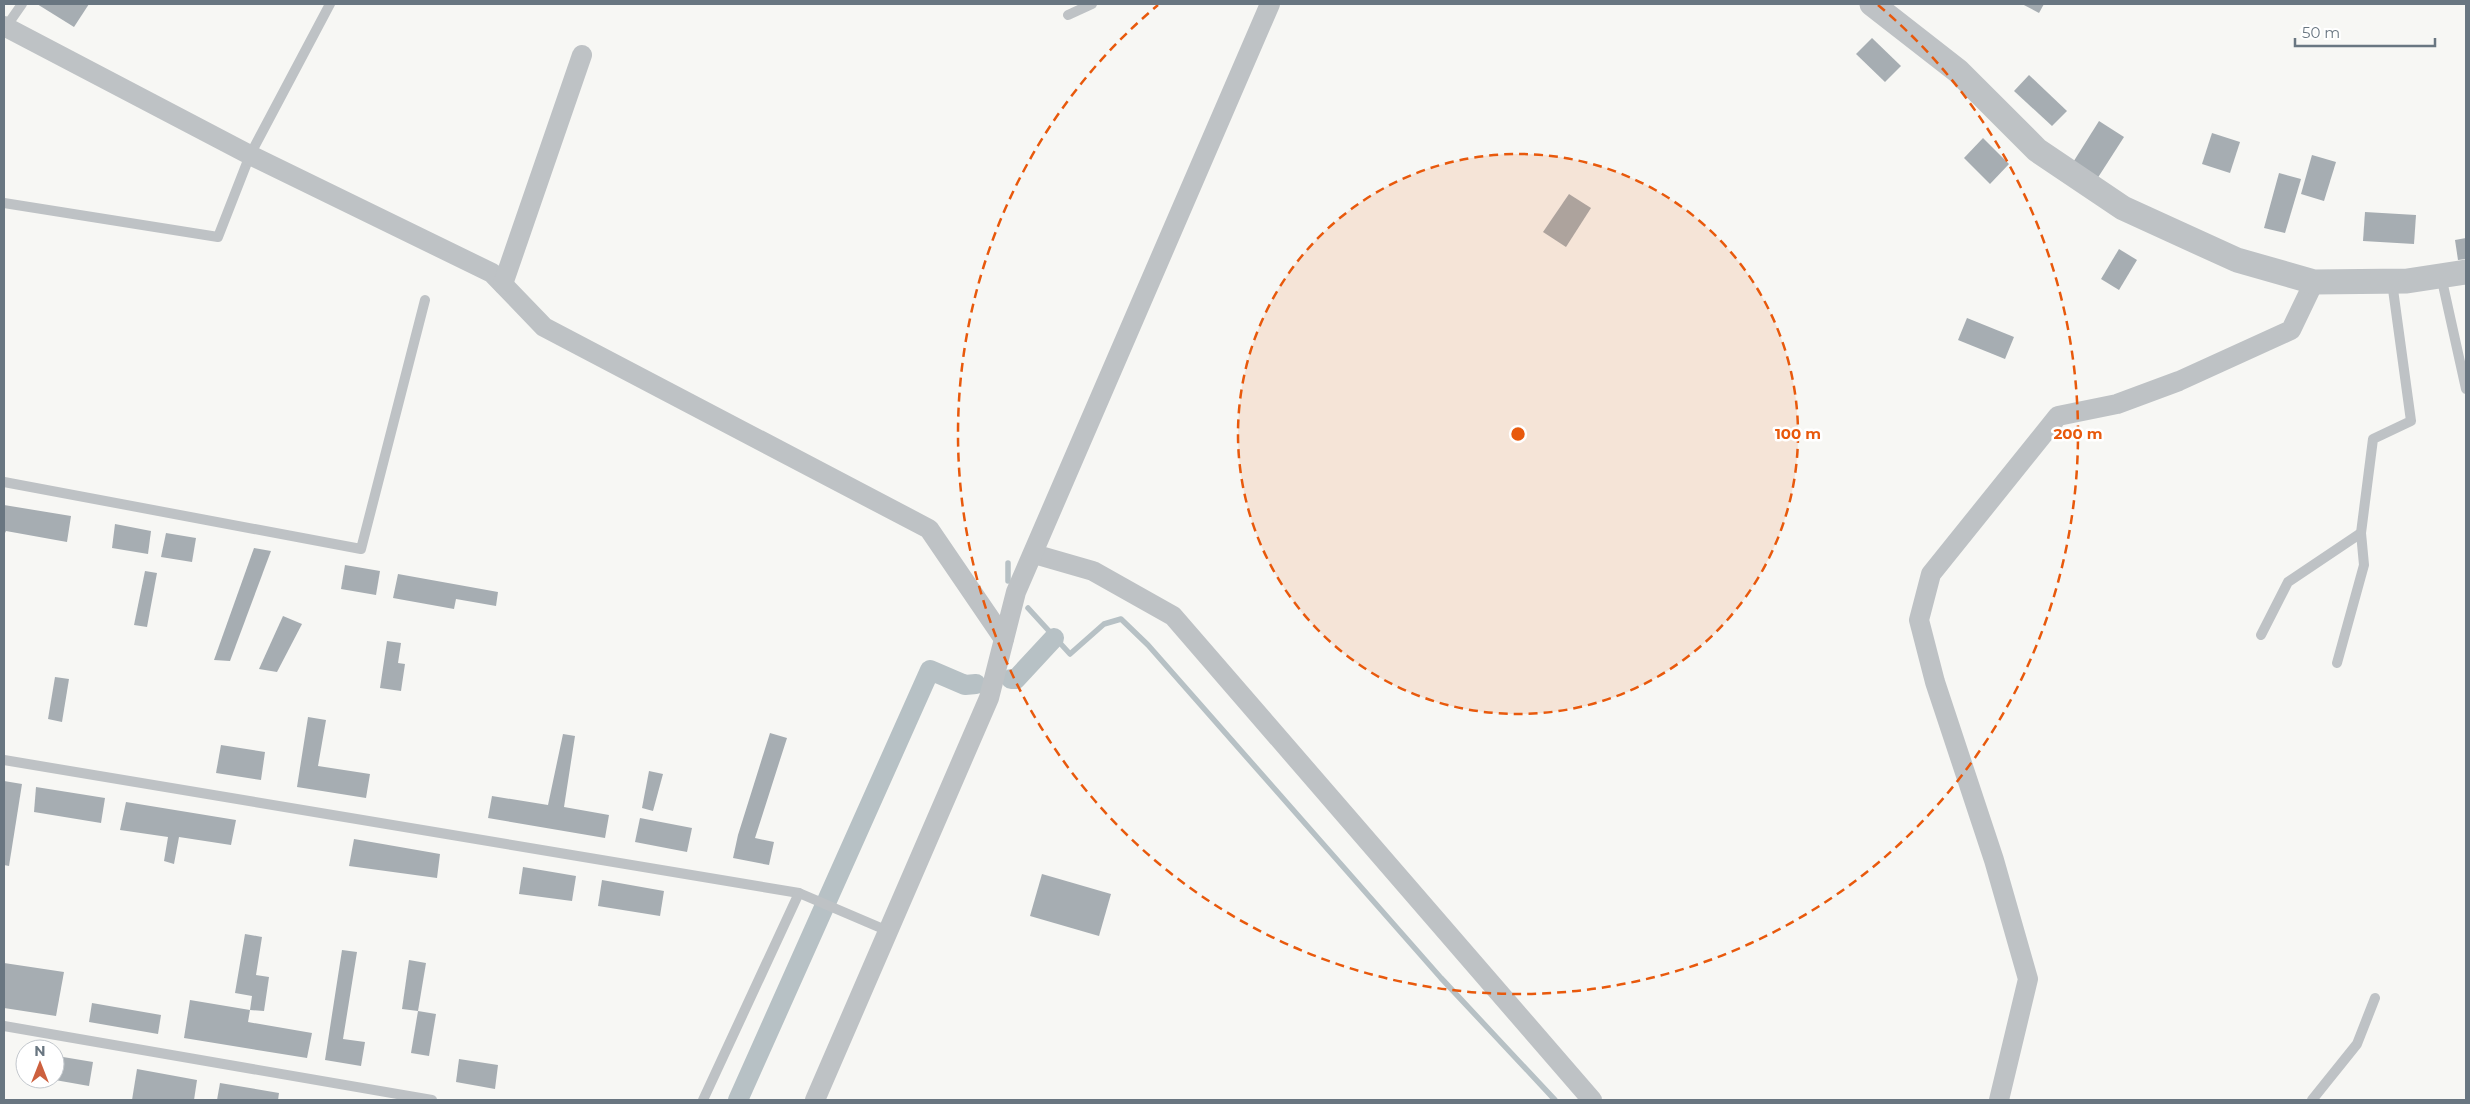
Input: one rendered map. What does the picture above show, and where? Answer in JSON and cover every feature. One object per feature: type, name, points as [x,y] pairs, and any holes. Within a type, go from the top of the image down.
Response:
[{"type":"street","points":[[815,1100],[989,698],[1016,592],[1270,4]]},
{"type":"street","points":[[1872,4],[1958,71],[2037,150],[2123,208],[2237,260],[2314,282],[2392,281],[2466,272]]},
{"type":"street","points":[[5,26],[250,155],[492,273],[544,327],[929,529],[1004,639]]},
{"type":"street","points":[[503,284],[582,55]]},
{"type":"street","points":[[2000,1100],[2028,980],[1994,860],[1936,682],[1919,620],[1931,574],[2058,416],[2117,404],[2179,381],[2291,330],[2314,282]]},
{"type":"street","points":[[1034,554],[1093,571],[1172,616],[1592,1100]]},
{"type":"lane","points":[[5,26],[22,4]]},
{"type":"lane","points":[[4,203],[218,237],[250,155],[330,4]]},
{"type":"lane","points":[[1068,15],[1092,4]]},
{"type":"lane","points":[[2441,276],[2466,389]]},
{"type":"lane","points":[[2337,663],[2364,566],[2361,534],[2373,439],[2411,420],[2392,281]]},
{"type":"lane","points":[[4,482],[361,549],[425,300]]},
{"type":"lane","points":[[2262,635],[2288,582],[2361,534]]},
{"type":"lane","points":[[4,760],[800,894],[888,931]]},
{"type":"lane","points":[[703,1100],[800,894]]},
{"type":"lane","points":[[2312,1100],[2357,1044],[2375,998]]},
{"type":"lane","points":[[4,1026],[432,1100]]},
{"type":"building","points":[[37,4],[89,4],[74,27]]},
{"type":"building","points":[[2022,4],[2044,4],[2039,13]]},
{"type":"building","points":[[1872,38],[1901,66],[1885,82],[1856,54]]},
{"type":"building","points":[[2029,75],[2067,111],[2052,126],[2014,91]]},
{"type":"building","points":[[2099,121],[2124,137],[2097,179],[2072,164]]},
{"type":"building","points":[[2212,133],[2240,142],[2230,173],[2202,164]]},
{"type":"building","points":[[1983,138],[2009,164],[1990,184],[1964,158]]},
{"type":"building","points":[[2312,155],[2336,162],[2324,201],[2301,194]]},
{"type":"building","points":[[2279,173],[2301,179],[2285,233],[2264,228]]},
{"type":"building","points":[[1569,194],[1591,208],[1566,247],[1543,232]]},
{"type":"building","points":[[2365,212],[2416,215],[2414,244],[2363,241]]},
{"type":"building","points":[[2466,238],[2466,259],[2458,260],[2455,240]]},
{"type":"building","points":[[2119,249],[2137,260],[2119,290],[2101,279]]},
{"type":"building","points":[[1967,318],[2014,337],[2005,359],[1958,340]]},
{"type":"building","points":[[4,505],[71,516],[67,542],[6,531],[4,535]]},
{"type":"building","points":[[115,524],[151,531],[148,554],[112,548]]},
{"type":"building","points":[[166,533],[196,538],[192,562],[161,557]]},
{"type":"building","points":[[254,548],[271,551],[230,661],[214,660]]},
{"type":"building","points":[[345,565],[380,571],[376,595],[341,589]]},
{"type":"building","points":[[145,571],[157,573],[147,627],[134,625]]},
{"type":"building","points":[[398,574],[498,592],[496,606],[456,599],[454,609],[393,598]]},
{"type":"building","points":[[283,616],[302,624],[277,672],[259,669]]},
{"type":"building","points":[[387,641],[401,643],[398,663],[405,664],[401,691],[380,688]]},
{"type":"building","points":[[55,677],[69,679],[62,722],[48,719]]},
{"type":"building","points":[[308,717],[326,720],[318,766],[370,774],[366,798],[297,787]]},
{"type":"building","points":[[770,733],[787,738],[755,838],[774,842],[769,865],[733,858],[738,835]]},
{"type":"building","points":[[563,734],[575,736],[564,807],[609,815],[605,838],[488,818],[492,796],[548,805]]},
{"type":"building","points":[[221,745],[265,752],[261,780],[216,773]]},
{"type":"building","points":[[649,771],[663,774],[653,811],[642,808]]},
{"type":"building","points":[[4,781],[22,784],[9,866],[4,865]]},
{"type":"building","points":[[36,787],[105,798],[101,823],[34,812]]},
{"type":"building","points":[[126,802],[236,820],[231,845],[179,837],[174,864],[164,861],[168,837],[120,830]]},
{"type":"building","points":[[640,818],[692,828],[687,852],[635,842]]},
{"type":"building","points":[[354,839],[440,854],[437,878],[349,866]]},
{"type":"building","points":[[523,867],[576,876],[572,901],[519,894]]},
{"type":"building","points":[[1042,874],[1111,894],[1099,936],[1030,916]]},
{"type":"building","points":[[602,880],[664,891],[660,916],[598,906]]},
{"type":"building","points":[[245,934],[262,937],[256,975],[269,977],[264,1011],[250,1010],[252,996],[235,993]]},
{"type":"building","points":[[342,950],[357,952],[343,1039],[365,1042],[361,1066],[325,1060]]},
{"type":"building","points":[[409,960],[426,963],[418,1011],[402,1009]]},
{"type":"building","points":[[4,963],[64,972],[56,1016],[4,1008]]},
{"type":"building","points":[[190,1000],[250,1010],[248,1022],[312,1033],[307,1058],[184,1038]]},
{"type":"building","points":[[92,1003],[161,1015],[158,1034],[89,1022]]},
{"type":"building","points":[[418,1011],[436,1014],[429,1056],[411,1053]]},
{"type":"building","points":[[65,1057],[93,1062],[89,1086],[65,1082]]},
{"type":"building","points":[[459,1059],[498,1065],[495,1089],[456,1082]]},
{"type":"building","points":[[137,1069],[197,1080],[194,1100],[132,1100]]},
{"type":"building","points":[[220,1083],[279,1093],[278,1100],[217,1100]]},
{"type":"waterway","points":[[1008,563],[1008,581]]},
{"type":"waterway","points":[[1028,608],[1070,654],[1104,624],[1121,619],[1148,645],[1441,978],[1555,1100]]},
{"type":"waterway","points":[[1011,679],[1016,679],[1054,638]]},
{"type":"waterway","points":[[738,1100],[930,670],[965,685],[976,684]]}]
